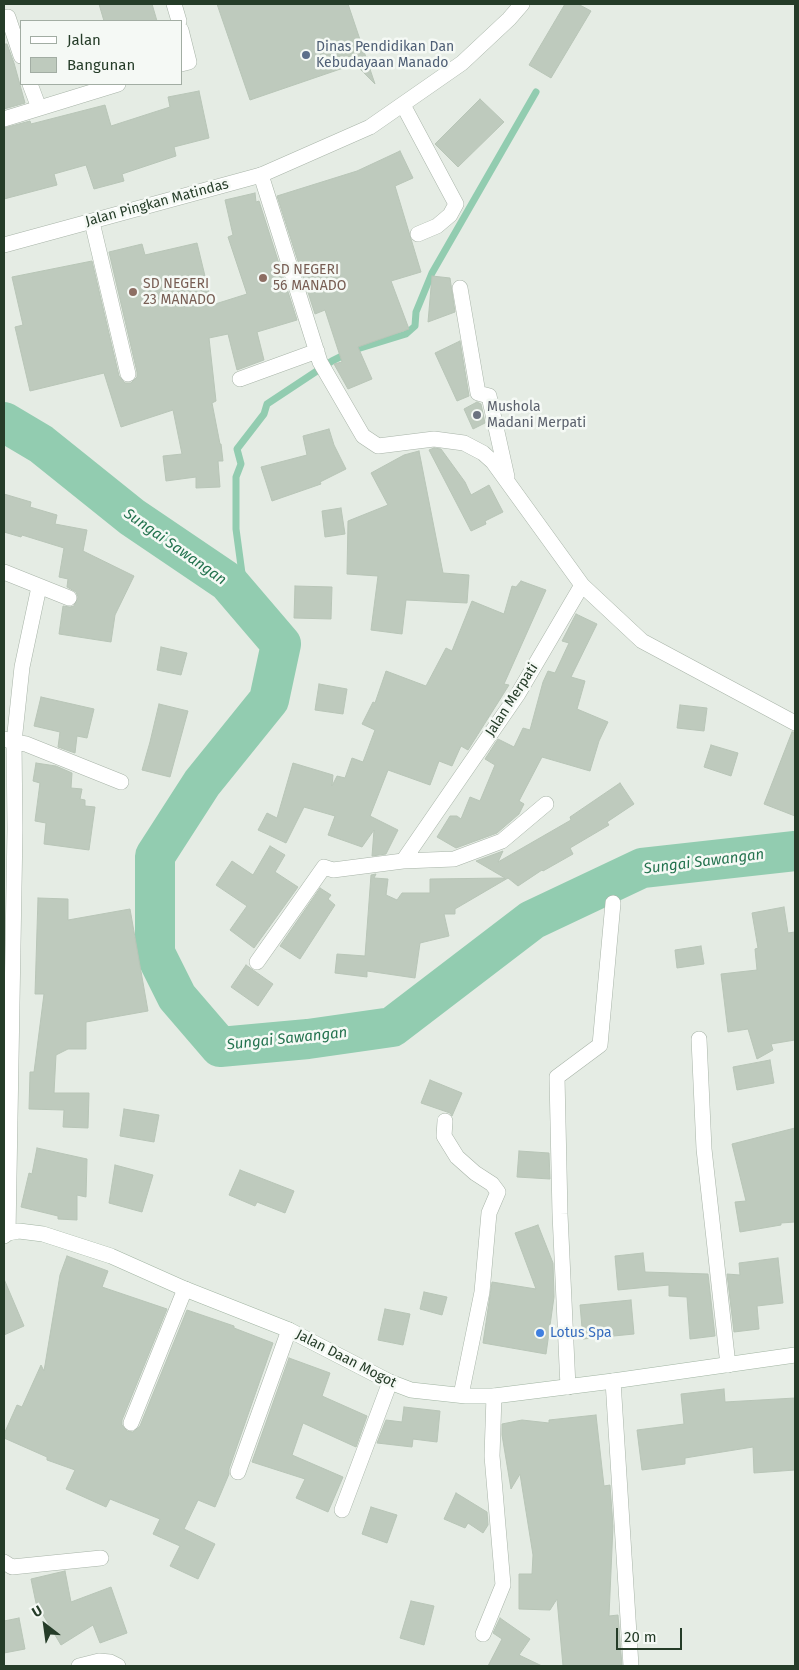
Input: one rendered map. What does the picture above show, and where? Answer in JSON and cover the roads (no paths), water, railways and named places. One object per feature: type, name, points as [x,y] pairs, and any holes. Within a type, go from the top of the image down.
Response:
[{"type":"street","points":[[174,4],[179,20]]},
{"type":"street","name":"Jalan Pingkan Matindas","points":[[4,245],[261,175],[308,155],[370,126],[403,105],[462,63],[509,19],[522,4]]},
{"type":"street","points":[[4,18],[8,17],[20,53]]},
{"type":"street","points":[[182,38],[185,63]]},
{"type":"street","points":[[30,85],[38,108]]},
{"type":"street","points":[[4,119],[115,85]]},
{"type":"street","points":[[403,105],[456,204],[450,215],[437,226],[418,234]]},
{"type":"street","points":[[261,175],[318,357],[363,436],[378,446],[434,439],[464,443],[483,453],[493,462],[582,585],[642,642],[795,723]]},
{"type":"street","points":[[92,222],[128,374]]},
{"type":"street","points":[[460,288],[478,393],[489,396],[509,484]]},
{"type":"street","points":[[240,379],[318,357]]},
{"type":"street","points":[[4,572],[69,598]]},
{"type":"street","name":"Jalan Merpati","points":[[403,861],[518,694],[582,585]]},
{"type":"street","points":[[6,1234],[15,829],[9,740],[39,587]]},
{"type":"street","points":[[9,740],[26,744],[121,782]]},
{"type":"street","points":[[257,962],[324,867],[333,870],[403,861],[454,859],[502,840],[546,804]]},
{"type":"street","points":[[568,1387],[560,1214],[557,1077],[600,1045],[613,902]]},
{"type":"street","points":[[699,1039],[704,1149],[728,1365]]},
{"type":"street","points":[[445,1121],[444,1136],[458,1156],[475,1173],[492,1184],[498,1192],[489,1213],[482,1292],[461,1395]]},
{"type":"street","name":"Jalan Daan Mogot","points":[[6,1234],[19,1232],[43,1234],[111,1256],[185,1289],[289,1330],[390,1382],[411,1390],[494,1396],[613,1382],[795,1355]]},
{"type":"street","points":[[131,1423],[185,1289]]},
{"type":"street","points":[[238,1472],[289,1330]]},
{"type":"street","points":[[342,1510],[390,1382]]},
{"type":"street","points":[[613,1382],[631,1666]]},
{"type":"street","points":[[483,1634],[503,1586],[492,1456],[494,1396]]},
{"type":"street","points":[[4,1562],[12,1567],[101,1558]]},
{"type":"street","points":[[79,1666],[99,1661],[110,1662],[118,1666]]},
{"type":"waterway","points":[[246,603],[236,529],[236,477],[241,464],[237,449],[264,414],[267,404],[332,361],[354,350],[406,334],[415,326],[416,312],[432,273],[536,92]]},
{"type":"waterway","name":"Sungai Sawangan","points":[[4,422],[41,444],[132,517],[228,582],[281,644],[269,700],[202,783],[155,856],[155,953],[177,997],[220,1047],[308,1039],[392,1027],[532,920],[642,868],[795,851]]},
{"type":"place","name":"Dinas Pendidikan Dan Kebudayaan Manado","points":[[306,55]]},
{"type":"place","name":"SD NEGERI 56 MANADO","points":[[263,278]]},
{"type":"place","name":"SD NEGERI 23 MANADO","points":[[133,292]]},
{"type":"place","name":"Mushola Madani Merpati","points":[[477,415]]},
{"type":"place","name":"Lotus Spa","points":[[540,1333]]}]
